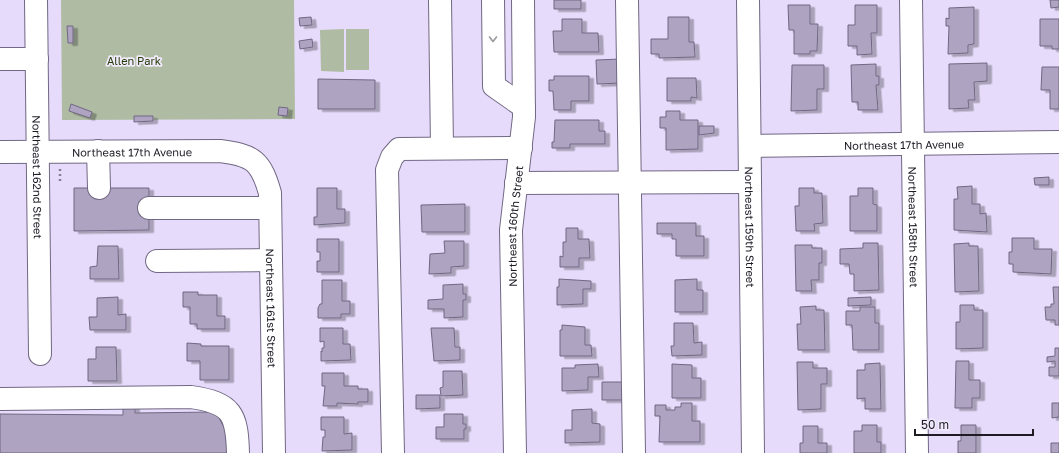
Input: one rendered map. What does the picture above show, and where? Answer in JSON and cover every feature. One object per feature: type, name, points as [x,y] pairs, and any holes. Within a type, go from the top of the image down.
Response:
[{"type":"street","name":"Northeast 162nd Street","points":[[36,0],[39,153],[40,354]]},
{"type":"street","points":[[440,0],[442,148]]},
{"type":"street","points":[[493,0],[494,86],[524,107]]},
{"type":"street","name":"Northeast 160th Street","points":[[514,453],[511,230],[521,148],[524,107],[523,0]]},
{"type":"street","points":[[627,0],[634,453]]},
{"type":"street","name":"Northeast 159th Street","points":[[748,0],[753,453]]},
{"type":"street","name":"Northeast 158th Street","points":[[911,0],[917,453]]},
{"type":"street","points":[[0,59],[37,59]]},
{"type":"street","name":"Northeast 17th Avenue","points":[[750,146],[1059,142]]},
{"type":"street","points":[[393,453],[387,170],[392,156],[399,148],[521,148]]},
{"type":"street","name":"Northeast 17th Avenue","points":[[0,152],[39,153],[220,150],[250,157],[260,166]]},
{"type":"street","points":[[98,151],[98,188]]},
{"type":"street","name":"Northeast 161st Street","points":[[260,166],[270,193],[274,453]]},
{"type":"street","points":[[516,183],[750,182]]},
{"type":"street","points":[[149,208],[270,208]]},
{"type":"street","points":[[157,261],[271,260]]},
{"type":"street","points":[[0,399],[191,397],[208,399],[224,406],[233,416],[237,431],[238,453]]},
{"type":"path","points":[[60,164],[60,180]]},
{"type":"green space","name":"Allen Park","points":[[61,0],[294,0],[295,119],[62,120]]},
{"type":"green space","points":[[344,29],[344,72],[321,71],[320,30]]},
{"type":"green space","points":[[346,29],[369,29],[369,70],[346,70]]},
{"type":"building","points":[[554,0],[581,0],[581,9],[554,9]]},
{"type":"building","points":[[1050,0],[1059,0],[1059,7],[1051,8]]},
{"type":"building","points":[[788,5],[810,5],[810,24],[818,24],[817,51],[810,51],[810,54],[794,54],[794,30],[789,30]]},
{"type":"building","points":[[855,5],[877,5],[877,33],[871,33],[872,54],[857,55],[857,46],[848,46],[848,25],[855,25]]},
{"type":"building","points":[[974,7],[974,44],[968,45],[968,53],[948,54],[949,26],[946,26],[946,18],[949,19],[949,8]]},
{"type":"building","points":[[311,17],[312,25],[300,26],[299,18]]},
{"type":"building","points":[[668,17],[689,17],[689,42],[694,42],[695,57],[659,58],[659,54],[651,54],[651,39],[668,39]]},
{"type":"building","points":[[562,19],[582,19],[582,33],[598,33],[599,52],[554,52],[553,31],[562,31]]},
{"type":"building","points":[[1040,19],[1059,19],[1059,49],[1052,49],[1052,46],[1040,46]]},
{"type":"building","points":[[67,26],[73,26],[73,43],[68,43]]},
{"type":"building","points":[[312,39],[313,47],[300,49],[299,41]]},
{"type":"building","points":[[621,59],[621,83],[597,84],[596,60]]},
{"type":"building","points":[[987,63],[987,81],[974,82],[975,100],[968,100],[969,108],[949,109],[949,64]]},
{"type":"building","points":[[876,64],[876,76],[879,76],[879,85],[876,85],[878,110],[858,110],[858,102],[852,102],[851,65]]},
{"type":"building","points":[[792,65],[824,65],[824,89],[817,89],[817,110],[791,111]]},
{"type":"building","points":[[1042,67],[1059,67],[1059,109],[1050,109],[1050,90],[1041,90]]},
{"type":"building","points":[[554,76],[589,76],[589,101],[571,101],[571,110],[554,110],[553,91],[549,91],[549,80],[554,80]]},
{"type":"building","points":[[667,78],[696,78],[697,98],[691,97],[691,101],[667,101]]},
{"type":"building","points":[[318,79],[375,80],[375,109],[318,109]]},
{"type":"building","points":[[71,104],[92,112],[90,118],[69,111]]},
{"type":"building","points":[[279,107],[288,108],[287,116],[278,115]]},
{"type":"building","points":[[666,111],[680,111],[680,120],[698,120],[698,149],[666,150],[666,128],[660,128],[660,117],[666,117]]},
{"type":"building","points":[[134,116],[153,116],[153,121],[134,122]]},
{"type":"building","points":[[555,120],[599,120],[599,131],[605,131],[605,144],[570,144],[570,148],[552,148],[552,142],[554,142]]},
{"type":"building","points":[[699,126],[714,126],[714,133],[699,135]]},
{"type":"building","points":[[1049,177],[1049,185],[1035,185],[1034,178]]},
{"type":"building","points":[[972,186],[972,204],[980,204],[980,214],[986,213],[987,232],[954,230],[954,199],[958,199],[957,187]]},
{"type":"building","points":[[74,188],[149,188],[149,230],[74,231]]},
{"type":"building","points":[[317,188],[337,188],[337,209],[345,209],[345,223],[314,225],[314,217],[317,217]]},
{"type":"building","points":[[799,188],[814,188],[814,193],[822,193],[823,223],[814,224],[815,231],[796,231],[795,206],[799,206]]},
{"type":"building","points":[[858,188],[873,188],[873,204],[877,205],[877,231],[850,231],[850,196],[858,196]]},
{"type":"building","points":[[465,204],[465,232],[422,232],[421,205]]},
{"type":"building","points":[[657,223],[696,223],[696,236],[704,236],[704,256],[676,256],[676,239],[672,239],[672,234],[657,234]]},
{"type":"building","points":[[566,228],[578,228],[578,239],[589,239],[590,258],[579,258],[579,267],[560,267],[560,256],[563,257],[563,242],[566,242]]},
{"type":"building","points":[[1012,238],[1034,238],[1034,249],[1052,249],[1051,274],[1013,272],[1013,264],[1009,264],[1009,252],[1012,252]]},
{"type":"building","points":[[317,239],[339,239],[339,272],[317,272],[317,261],[320,261],[320,252],[317,252]]},
{"type":"building","points":[[444,241],[464,241],[464,266],[451,267],[451,273],[429,274],[430,254],[445,253]]},
{"type":"building","points":[[863,243],[878,243],[879,290],[854,291],[854,274],[850,274],[849,264],[840,264],[840,249],[863,248]]},
{"type":"building","points":[[969,243],[969,246],[978,246],[979,291],[955,292],[954,244]]},
{"type":"building","points":[[795,245],[812,245],[812,248],[822,248],[822,263],[819,263],[819,280],[811,280],[812,291],[796,291]]},
{"type":"building","points":[[98,246],[118,246],[119,279],[90,279],[90,267],[97,266]]},
{"type":"building","points":[[559,279],[591,281],[591,289],[583,289],[583,304],[557,305],[557,287],[559,287]]},
{"type":"building","points":[[697,279],[697,290],[703,290],[703,312],[675,312],[675,280]]},
{"type":"building","points":[[322,280],[342,280],[342,301],[350,301],[350,314],[341,314],[341,318],[318,318],[318,308],[320,304],[322,304]]},
{"type":"building","points":[[463,284],[463,294],[466,294],[466,300],[463,300],[463,317],[444,318],[444,309],[428,309],[428,300],[443,299],[443,285]]},
{"type":"building","points":[[1053,287],[1059,287],[1059,325],[1055,325],[1055,320],[1046,320],[1045,307],[1051,307],[1051,304],[1054,304]]},
{"type":"building","points":[[183,292],[198,292],[198,295],[217,295],[217,316],[225,316],[225,329],[197,329],[197,324],[190,324],[190,307],[183,307]]},
{"type":"building","points":[[118,297],[118,315],[126,314],[126,330],[90,330],[89,317],[97,317],[97,298]]},
{"type":"building","points":[[871,297],[871,305],[848,306],[848,298]]},
{"type":"building","points":[[960,305],[974,305],[974,310],[983,310],[983,348],[956,349],[956,322],[960,322]]},
{"type":"building","points":[[816,306],[816,310],[824,310],[825,350],[798,350],[797,324],[801,324],[800,307]]},
{"type":"building","points":[[860,307],[875,307],[875,323],[879,323],[879,350],[853,350],[852,325],[846,325],[846,311],[860,311]]},
{"type":"building","points":[[674,323],[693,323],[694,343],[702,342],[702,355],[672,356],[671,346],[674,346]]},
{"type":"building","points":[[562,325],[585,327],[585,345],[591,345],[592,356],[560,356],[560,330],[562,330]]},
{"type":"building","points":[[320,328],[343,328],[343,344],[350,344],[351,360],[321,361],[321,351],[322,352],[322,348],[324,348],[324,341],[320,342]]},
{"type":"building","points":[[431,328],[454,328],[455,347],[460,347],[460,360],[434,361]]},
{"type":"building","points":[[187,343],[201,344],[201,346],[229,346],[229,380],[200,380],[200,361],[187,361]]},
{"type":"building","points":[[96,347],[116,347],[117,381],[88,381],[88,359],[96,359]]},
{"type":"building","points":[[1055,348],[1059,348],[1059,376],[1049,376],[1049,367],[1055,367],[1055,361],[1047,362],[1047,357],[1055,356]]},
{"type":"building","points":[[956,361],[969,361],[969,380],[980,380],[980,398],[972,398],[972,408],[955,408]]},
{"type":"building","points":[[797,362],[813,362],[813,368],[827,368],[827,384],[821,384],[821,409],[798,410]]},
{"type":"building","points":[[880,363],[881,409],[865,409],[865,398],[857,399],[857,370],[865,370],[865,364]]},
{"type":"building","points":[[598,364],[599,377],[588,377],[588,390],[562,391],[562,368],[575,368],[575,365]]},
{"type":"building","points":[[672,364],[692,365],[692,378],[701,378],[701,398],[672,398]]},
{"type":"building","points":[[443,371],[462,371],[463,395],[441,396],[440,388],[443,387]]},
{"type":"building","points":[[322,373],[344,373],[344,386],[358,386],[358,389],[368,389],[368,402],[358,402],[358,404],[337,403],[337,406],[323,406],[325,386],[322,386]]},
{"type":"building","points":[[602,382],[623,382],[623,400],[602,400]]},
{"type":"building","points":[[416,395],[440,395],[440,408],[416,409]]},
{"type":"building","points":[[123,402],[135,402],[135,413],[216,412],[227,433],[227,453],[0,453],[0,414],[123,415]]},
{"type":"building","points":[[681,403],[692,403],[692,421],[700,421],[700,442],[659,442],[660,416],[655,416],[655,405],[666,405],[666,410],[675,410],[675,407],[681,407]]},
{"type":"building","points":[[1052,403],[1059,403],[1059,417],[1052,418]]},
{"type":"building","points":[[592,409],[592,423],[600,424],[600,442],[565,443],[565,430],[572,430],[572,410]]},
{"type":"building","points":[[444,414],[463,414],[463,424],[466,424],[466,429],[464,429],[464,439],[436,439],[436,427],[444,427]]},
{"type":"building","points":[[321,417],[344,417],[344,434],[352,433],[352,450],[322,451],[325,430],[321,430]]},
{"type":"building","points":[[862,425],[877,425],[877,442],[881,442],[881,453],[854,453],[854,431],[862,431]]},
{"type":"building","points":[[961,425],[976,425],[976,453],[958,453],[958,441],[961,441]]},
{"type":"building","points":[[803,426],[818,426],[818,443],[827,443],[827,453],[800,453],[800,443],[803,443]]},
{"type":"building","points":[[1051,443],[1059,443],[1059,453],[1051,453]]}]
